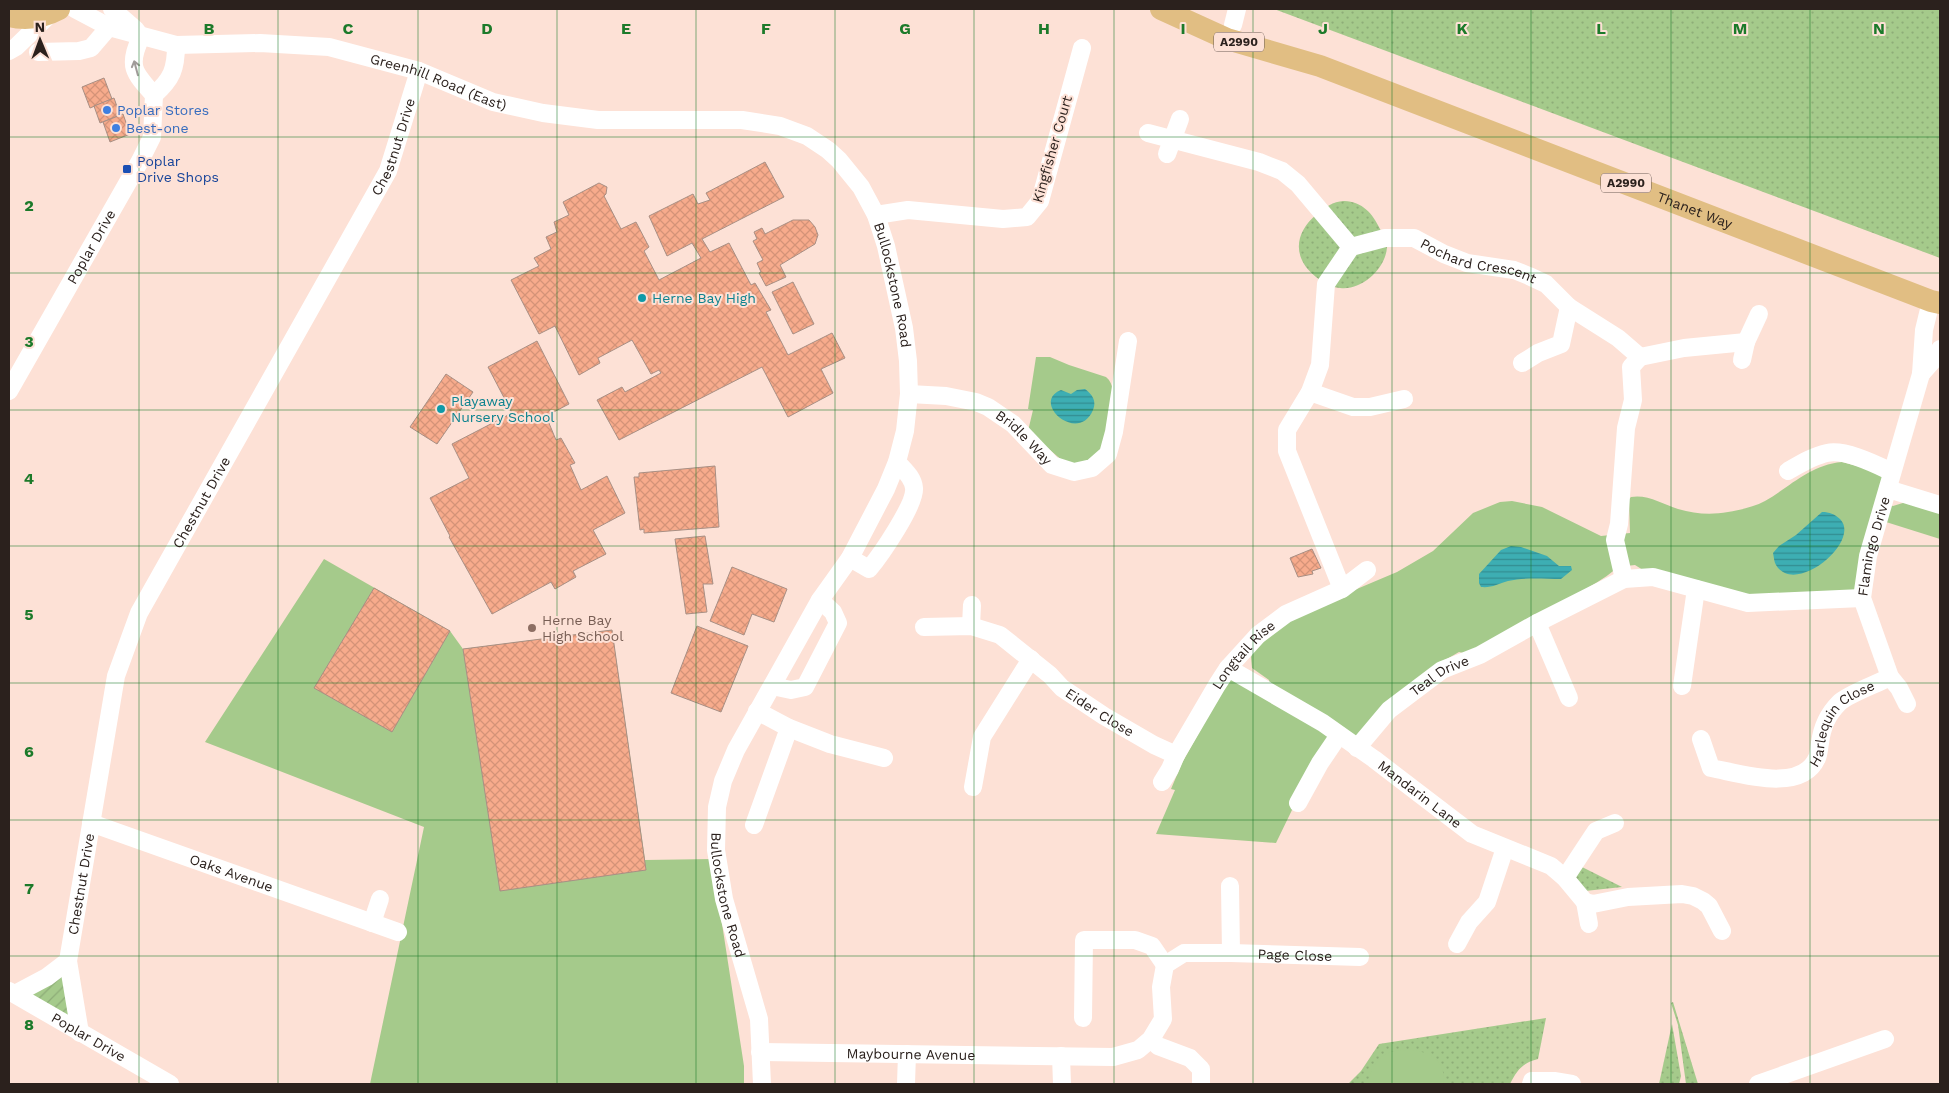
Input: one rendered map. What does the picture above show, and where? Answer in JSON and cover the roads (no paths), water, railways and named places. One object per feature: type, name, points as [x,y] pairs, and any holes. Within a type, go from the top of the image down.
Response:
[{"type":"main road","name":"Thanet Way","points":[[1161,9],[1227,39],[1320,66],[1937,304]]},
{"type":"main road","name":"Thanet Way","points":[[1171,9],[1235,17],[1320,66]]},
{"type":"main road","points":[[9,16],[34,18],[55,11]]},
{"type":"street","name":"Greenhill Road (East)","points":[[75,9],[109,27],[176,45],[260,43],[329,47],[419,71],[493,102],[543,113],[598,120],[742,120],[780,126],[807,136]]},
{"type":"street","points":[[112,9],[136,29],[141,37],[133,53],[135,70],[154,95],[170,78],[176,64],[176,45]]},
{"type":"street","points":[[9,51],[16,47],[55,11]]},
{"type":"street","points":[[38,52],[78,51],[91,48],[109,27]]},
{"type":"street","name":"Kingfisher Court","points":[[876,215],[908,210],[1004,219],[1027,217],[1040,201],[1082,48]]},
{"type":"street","name":"Chestnut Drive","points":[[80,1033],[68,961],[116,676],[140,613],[388,171],[419,71]]},
{"type":"street","name":"Poplar Drive","points":[[9,391],[149,146],[152,137],[154,95]]},
{"type":"street","points":[[1170,146],[1180,119]]},
{"type":"street","points":[[1148,133],[1170,146],[1259,162],[1282,171],[1298,184],[1351,247],[1326,284],[1320,365],[1310,392],[1287,430],[1287,451],[1342,589]]},
{"type":"street","name":"Bullockstone Road","points":[[762,1084],[758,1019],[724,899],[716,850],[717,807],[724,780],[736,750],[756,711],[820,600],[835,582],[850,558],[886,489],[897,462],[905,431],[909,394],[904,328],[886,246],[876,215],[861,187],[843,164],[828,150],[807,136]]},
{"type":"street","name":"Pochard Crescent","points":[[1351,247],[1386,238],[1414,238],[1444,254],[1467,262],[1514,270],[1546,284],[1569,307],[1618,338],[1640,357]]},
{"type":"street","name":"Flamingo Drive","points":[[1907,704],[1899,688],[1890,677],[1862,598],[1868,556],[1921,374],[1924,330],[1937,304]]},
{"type":"street","points":[[1522,363],[1538,353],[1561,344],[1569,307]]},
{"type":"street","points":[[1742,360],[1746,342],[1759,314]]},
{"type":"street","name":"Bridle Way","points":[[909,394],[953,397],[982,404],[1013,424],[1052,465],[1074,472],[1092,468],[1108,454],[1112,440],[1118,414],[1128,341]]},
{"type":"street","points":[[1624,579],[1615,540],[1619,524],[1626,428],[1633,400],[1631,367],[1640,357],[1684,348],[1746,342]]},
{"type":"street","name":"Flamingo Drive","points":[[1921,374],[1936,357],[1940,349]]},
{"type":"street","points":[[1310,392],[1353,407],[1370,408],[1404,399]]},
{"type":"street","points":[[1788,471],[1811,458],[1830,452],[1847,454],[1890,480],[1940,505]]},
{"type":"street","points":[[850,558],[869,569],[883,553],[909,505],[915,489],[910,475],[897,462]]},
{"type":"street","name":"Longtail Rise","points":[[1162,782],[1176,754],[1228,668],[1258,635],[1286,614],[1342,589],[1367,570]]},
{"type":"street","name":"Teal Drive","points":[[1357,748],[1389,710],[1442,670],[1480,655],[1537,623],[1624,579],[1653,577],[1748,603],[1862,598]]},
{"type":"street","points":[[1682,686],[1696,588]]},
{"type":"street","points":[[772,686],[791,690],[804,687],[838,623],[834,612],[820,600]]},
{"type":"street","points":[[971,626],[972,606]]},
{"type":"street","points":[[1537,623],[1569,698]]},
{"type":"street","name":"Eider Close","points":[[924,627],[971,626],[1000,635],[1062,688],[1097,712],[1154,745],[1176,754]]},
{"type":"street","points":[[973,787],[982,737],[1030,659]]},
{"type":"street","name":"Mandarin Lane","points":[[1228,668],[1323,723],[1374,758],[1472,834],[1551,866],[1565,878],[1585,902],[1589,924]]},
{"type":"street","name":"Harlequin Close","points":[[1701,740],[1711,768],[1771,780],[1786,778],[1804,771],[1817,758],[1826,718],[1841,701],[1890,677]]},
{"type":"street","points":[[756,711],[789,728],[830,744],[884,758]]},
{"type":"street","points":[[754,825],[789,728]]},
{"type":"street","points":[[1298,802],[1320,763],[1339,735]]},
{"type":"street","name":"Oaks Avenue","points":[[91,823],[398,932]]},
{"type":"street","points":[[1565,878],[1596,831],[1615,823]]},
{"type":"street","points":[[1457,944],[1469,922],[1487,902],[1505,848]]},
{"type":"street","points":[[1083,1018],[1084,940],[1135,940],[1152,946],[1165,965],[1184,953],[1231,953],[1230,886]]},
{"type":"street","points":[[1585,902],[1593,904],[1628,897],[1682,894],[1693,896],[1709,906],[1722,932]]},
{"type":"street","points":[[372,923],[380,899]]},
{"type":"street","name":"Page Close","points":[[1231,953],[1360,957]]},
{"type":"street","points":[[12,993],[47,977],[68,961]]},
{"type":"street","name":"Maybourne Avenue","points":[[760,1052],[1113,1057],[1138,1050],[1151,1039],[1163,1019],[1161,987],[1165,965]]},
{"type":"street","name":"Poplar Drive","points":[[12,993],[170,1084]]},
{"type":"street","points":[[1151,1039],[1158,1046],[1190,1058],[1201,1069],[1201,1084]]},
{"type":"street","points":[[1758,1084],[1885,1039]]},
{"type":"street","points":[[906,1084],[907,1054]]},
{"type":"street","points":[[1061,1056],[1062,1084]]},
{"type":"street","points":[[1531,1084],[1532,1081],[1554,1081],[1572,1084]]},
{"type":"water","points":[[1085,389],[1092,395],[1094,401],[1093,410],[1086,420],[1077,423],[1068,422],[1060,418],[1054,411],[1051,403],[1053,396],[1061,390],[1071,394],[1077,390]]},
{"type":"water","points":[[1822,512],[1827,512],[1840,519],[1844,529],[1842,540],[1834,552],[1810,570],[1797,574],[1785,573],[1776,565],[1773,553],[1779,546],[1796,535]]},
{"type":"water","points":[[1511,546],[1521,547],[1547,556],[1559,566],[1571,566],[1572,570],[1561,579],[1521,579],[1481,587],[1479,574],[1501,550]]},
{"type":"place","name":"Poplar Stores","points":[[107,110]]},
{"type":"place","name":"Best-one","points":[[116,128]]},
{"type":"place","name":"Poplar Drive Shops","points":[[127,169]]},
{"type":"place","name":"Herne Bay High","points":[[642,298]]},
{"type":"place","name":"Playaway Nursery School","points":[[441,409]]},
{"type":"place","name":"Herne Bay High School","points":[[532,628]]}]
